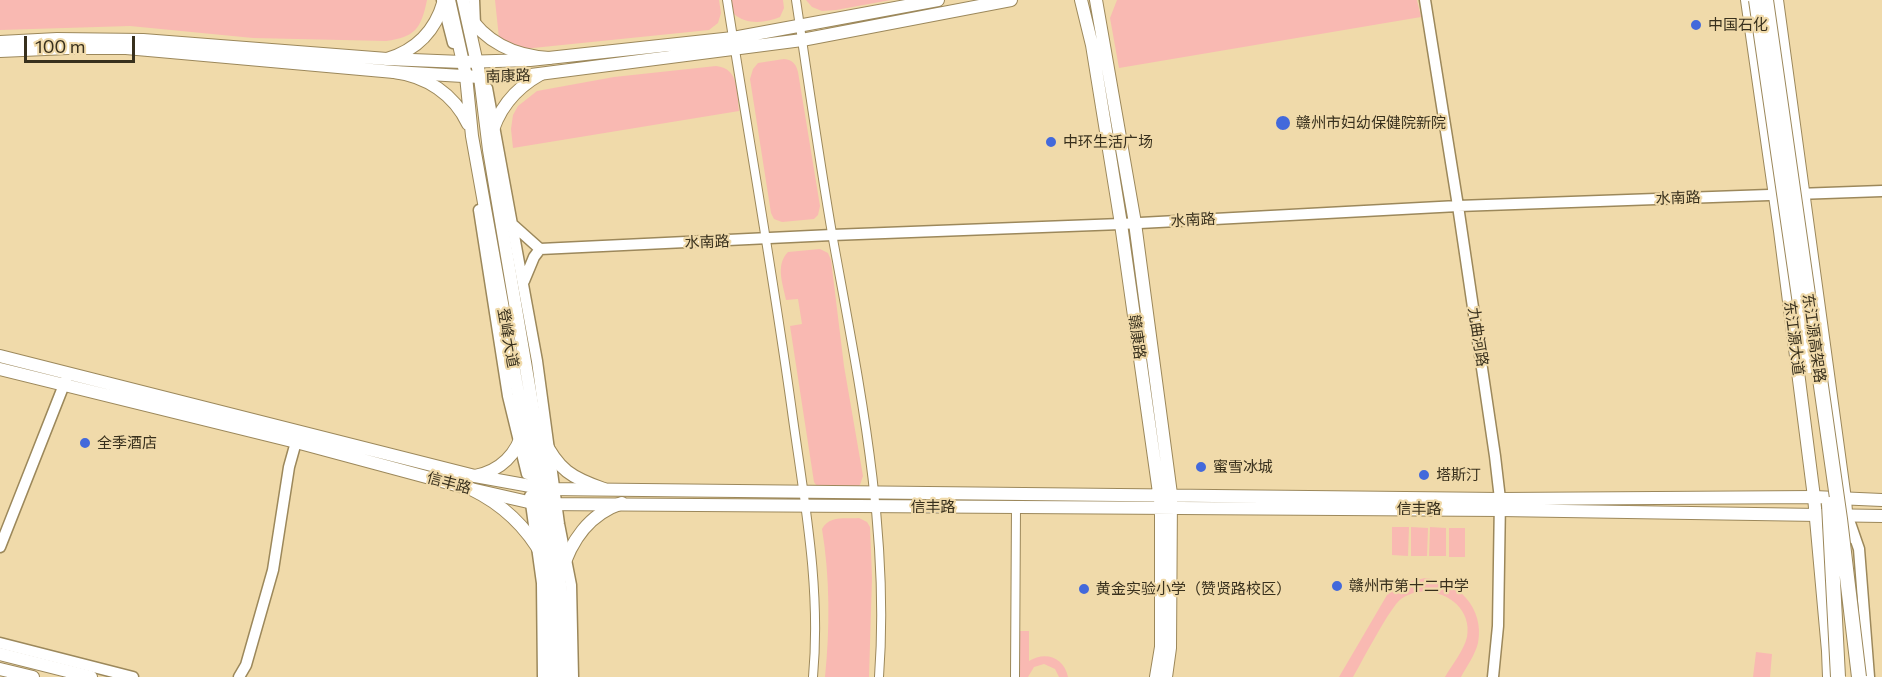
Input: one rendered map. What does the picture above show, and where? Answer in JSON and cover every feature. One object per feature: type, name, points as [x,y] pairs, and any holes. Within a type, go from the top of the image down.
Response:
[{"type":"highway","name":"东江源高架路","points":[[1756,0],[1831,518],[1838,677]]},
{"type":"highway","name":"东江源高架路","points":[[1766,0],[1839,507],[1859,677]]},
{"type":"main road","name":"南康路","points":[[0,51],[126,48],[394,72],[482,77],[541,74],[734,44],[800,26],[938,0]]},
{"type":"main road","name":"南康路","points":[[0,42],[57,39],[143,40],[387,59],[479,62],[802,40],[1011,0]]},
{"type":"main road","name":"赣康路","points":[[1081,0],[1092,45],[1166,501],[1161,647],[1156,677]]},
{"type":"main road","name":"赣康路","points":[[1096,0],[1135,223],[1166,501],[1170,648],[1166,677]]},
{"type":"main road","name":"东江源大道","points":[[1747,0],[1814,497],[1828,651],[1828,677]]},
{"type":"main road","name":"东江源大道","points":[[1777,0],[1847,515],[1852,677]]},
{"type":"main road","points":[[387,59],[402,54],[423,40],[434,26],[445,1]]},
{"type":"main road","name":"登峰大道","points":[[445,1],[464,76],[472,136],[524,428],[541,488]]},
{"type":"main road","points":[[463,4],[475,24],[490,39],[528,56],[549,58]]},
{"type":"main road","name":"登峰大道","points":[[463,4],[482,77],[489,150],[537,428],[553,616],[551,677]]},
{"type":"main road","points":[[394,72],[412,76],[436,87],[456,105],[472,136]]},
{"type":"main road","points":[[489,150],[494,126],[500,112],[524,84],[541,74]]},
{"type":"main road","name":"信丰路","points":[[0,356],[474,476],[541,488],[805,499],[1500,504],[1882,516]]},
{"type":"main road","name":"信丰路","points":[[0,369],[296,442],[471,489],[543,504],[805,499]]},
{"type":"main road","points":[[474,476],[489,472],[502,464],[512,454],[524,428]]},
{"type":"main road","points":[[537,428],[550,452],[572,477],[604,489]]},
{"type":"main road","points":[[471,489],[508,513],[524,528],[547,564]]},
{"type":"main road","name":"信丰路","points":[[1500,504],[1814,497],[1882,500]]},
{"type":"main road","name":"信丰路","points":[[874,500],[1016,507],[1166,501]]},
{"type":"main road","points":[[559,578],[566,557],[578,536],[604,511],[622,503]]},
{"type":"main road","name":"登峰大道","points":[[543,504],[559,578],[564,616],[563,677]]},
{"type":"main road","points":[[0,654],[91,677]]},
{"type":"main road","points":[[0,669],[33,677]]},
{"type":"street","points":[[474,0],[479,62]]},
{"type":"street","points":[[727,0],[767,239],[812,551],[816,615],[813,677]]},
{"type":"street","points":[[796,0],[832,235],[859,379],[874,500],[881,571],[882,636],[879,677]]},
{"type":"street","name":"九曲河路","points":[[1425,0],[1496,456],[1500,504],[1498,626],[1493,677]]},
{"type":"street","points":[[464,76],[464,117],[507,396],[519,442],[541,488],[543,504],[537,547],[542,584],[543,677]]},
{"type":"street","points":[[482,77],[494,126],[524,283],[550,452],[541,488]]},
{"type":"street","name":"水南路","points":[[540,249],[1121,224],[1458,206],[1882,191]]},
{"type":"street","points":[[512,225],[540,249],[534,257],[524,283]]},
{"type":"street","points":[[0,547],[69,372]]},
{"type":"street","points":[[239,677],[246,665],[273,570],[289,467],[296,442]]},
{"type":"street","points":[[543,504],[566,557],[571,585],[573,677]]},
{"type":"street","points":[[1015,677],[1016,507]]},
{"type":"street","points":[[1847,515],[1859,549],[1869,677]]},
{"type":"street","points":[[0,643],[133,677]]},
{"type":"street","points":[[246,665],[246,677]]},
{"type":"shaded area","points":[[0,0],[427,0],[422,18],[415,30],[404,37],[386,41],[253,38],[130,26],[0,30]]},
{"type":"shaded area","points":[[495,0],[719,0],[721,13],[718,23],[709,30],[523,49],[499,38]]},
{"type":"shaded area","points":[[731,0],[783,0],[784,8],[780,17],[762,22],[750,21],[734,14]]},
{"type":"shaded area","points":[[806,0],[891,0],[822,11],[812,7]]},
{"type":"shaded area","points":[[1117,0],[1417,0],[1421,17],[1119,68],[1110,18]]},
{"type":"shaded area","points":[[784,59],[794,63],[798,72],[820,206],[818,215],[814,219],[782,222],[774,219],[771,213],[750,79],[758,63]]},
{"type":"shaded area","points":[[716,66],[724,68],[733,76],[739,111],[513,148],[511,129],[513,115],[518,106],[537,91],[614,77]]},
{"type":"shaded area","points":[[820,249],[828,253],[831,260],[844,366],[863,476],[860,485],[856,488],[818,488],[814,482],[790,326],[802,324],[798,299],[786,300],[782,281],[782,263],[788,252]]},
{"type":"shaded area","points":[[859,518],[867,522],[870,527],[872,578],[869,677],[825,677],[828,603],[827,566],[822,529],[833,520]]},
{"type":"shaded area","points":[[1392,527],[1409,527],[1408,556],[1392,555]]},
{"type":"shaded area","points":[[1411,527],[1428,528],[1427,556],[1411,556]]},
{"type":"shaded area","points":[[1430,527],[1446,528],[1446,556],[1429,556]]},
{"type":"shaded area","points":[[1449,528],[1465,528],[1465,557],[1449,557]]},
{"type":"shaded area","points":[[1425,578],[1448,584],[1458,590],[1473,608],[1477,619],[1478,643],[1461,677],[1445,677],[1461,652],[1467,637],[1467,624],[1463,613],[1447,597],[1424,591],[1412,593],[1396,604],[1353,677],[1339,677],[1387,595],[1404,583]]},
{"type":"shaded area","points":[[1019,631],[1029,631],[1029,661],[1041,656],[1053,658],[1066,670],[1068,677],[1059,677],[1055,669],[1044,664],[1034,667],[1028,677],[1019,677]]},
{"type":"shaded area","points":[[1756,652],[1772,654],[1770,677],[1753,677]]},
{"type":"place","name":"中国石化","points":[[1696,25]]},
{"type":"place","name":"赣州市妇幼保健院新院","points":[[1283,123]]},
{"type":"place","name":"中环生活广场","points":[[1051,142]]},
{"type":"place","name":"全季酒店","points":[[85,443]]},
{"type":"place","name":"蜜雪冰城","points":[[1201,467]]},
{"type":"place","name":"塔斯汀","points":[[1424,475]]},
{"type":"place","name":"赣州市第十二中学","points":[[1337,586]]},
{"type":"place","name":"黄金实验小学（赞贤路校区）","points":[[1084,589]]}]
